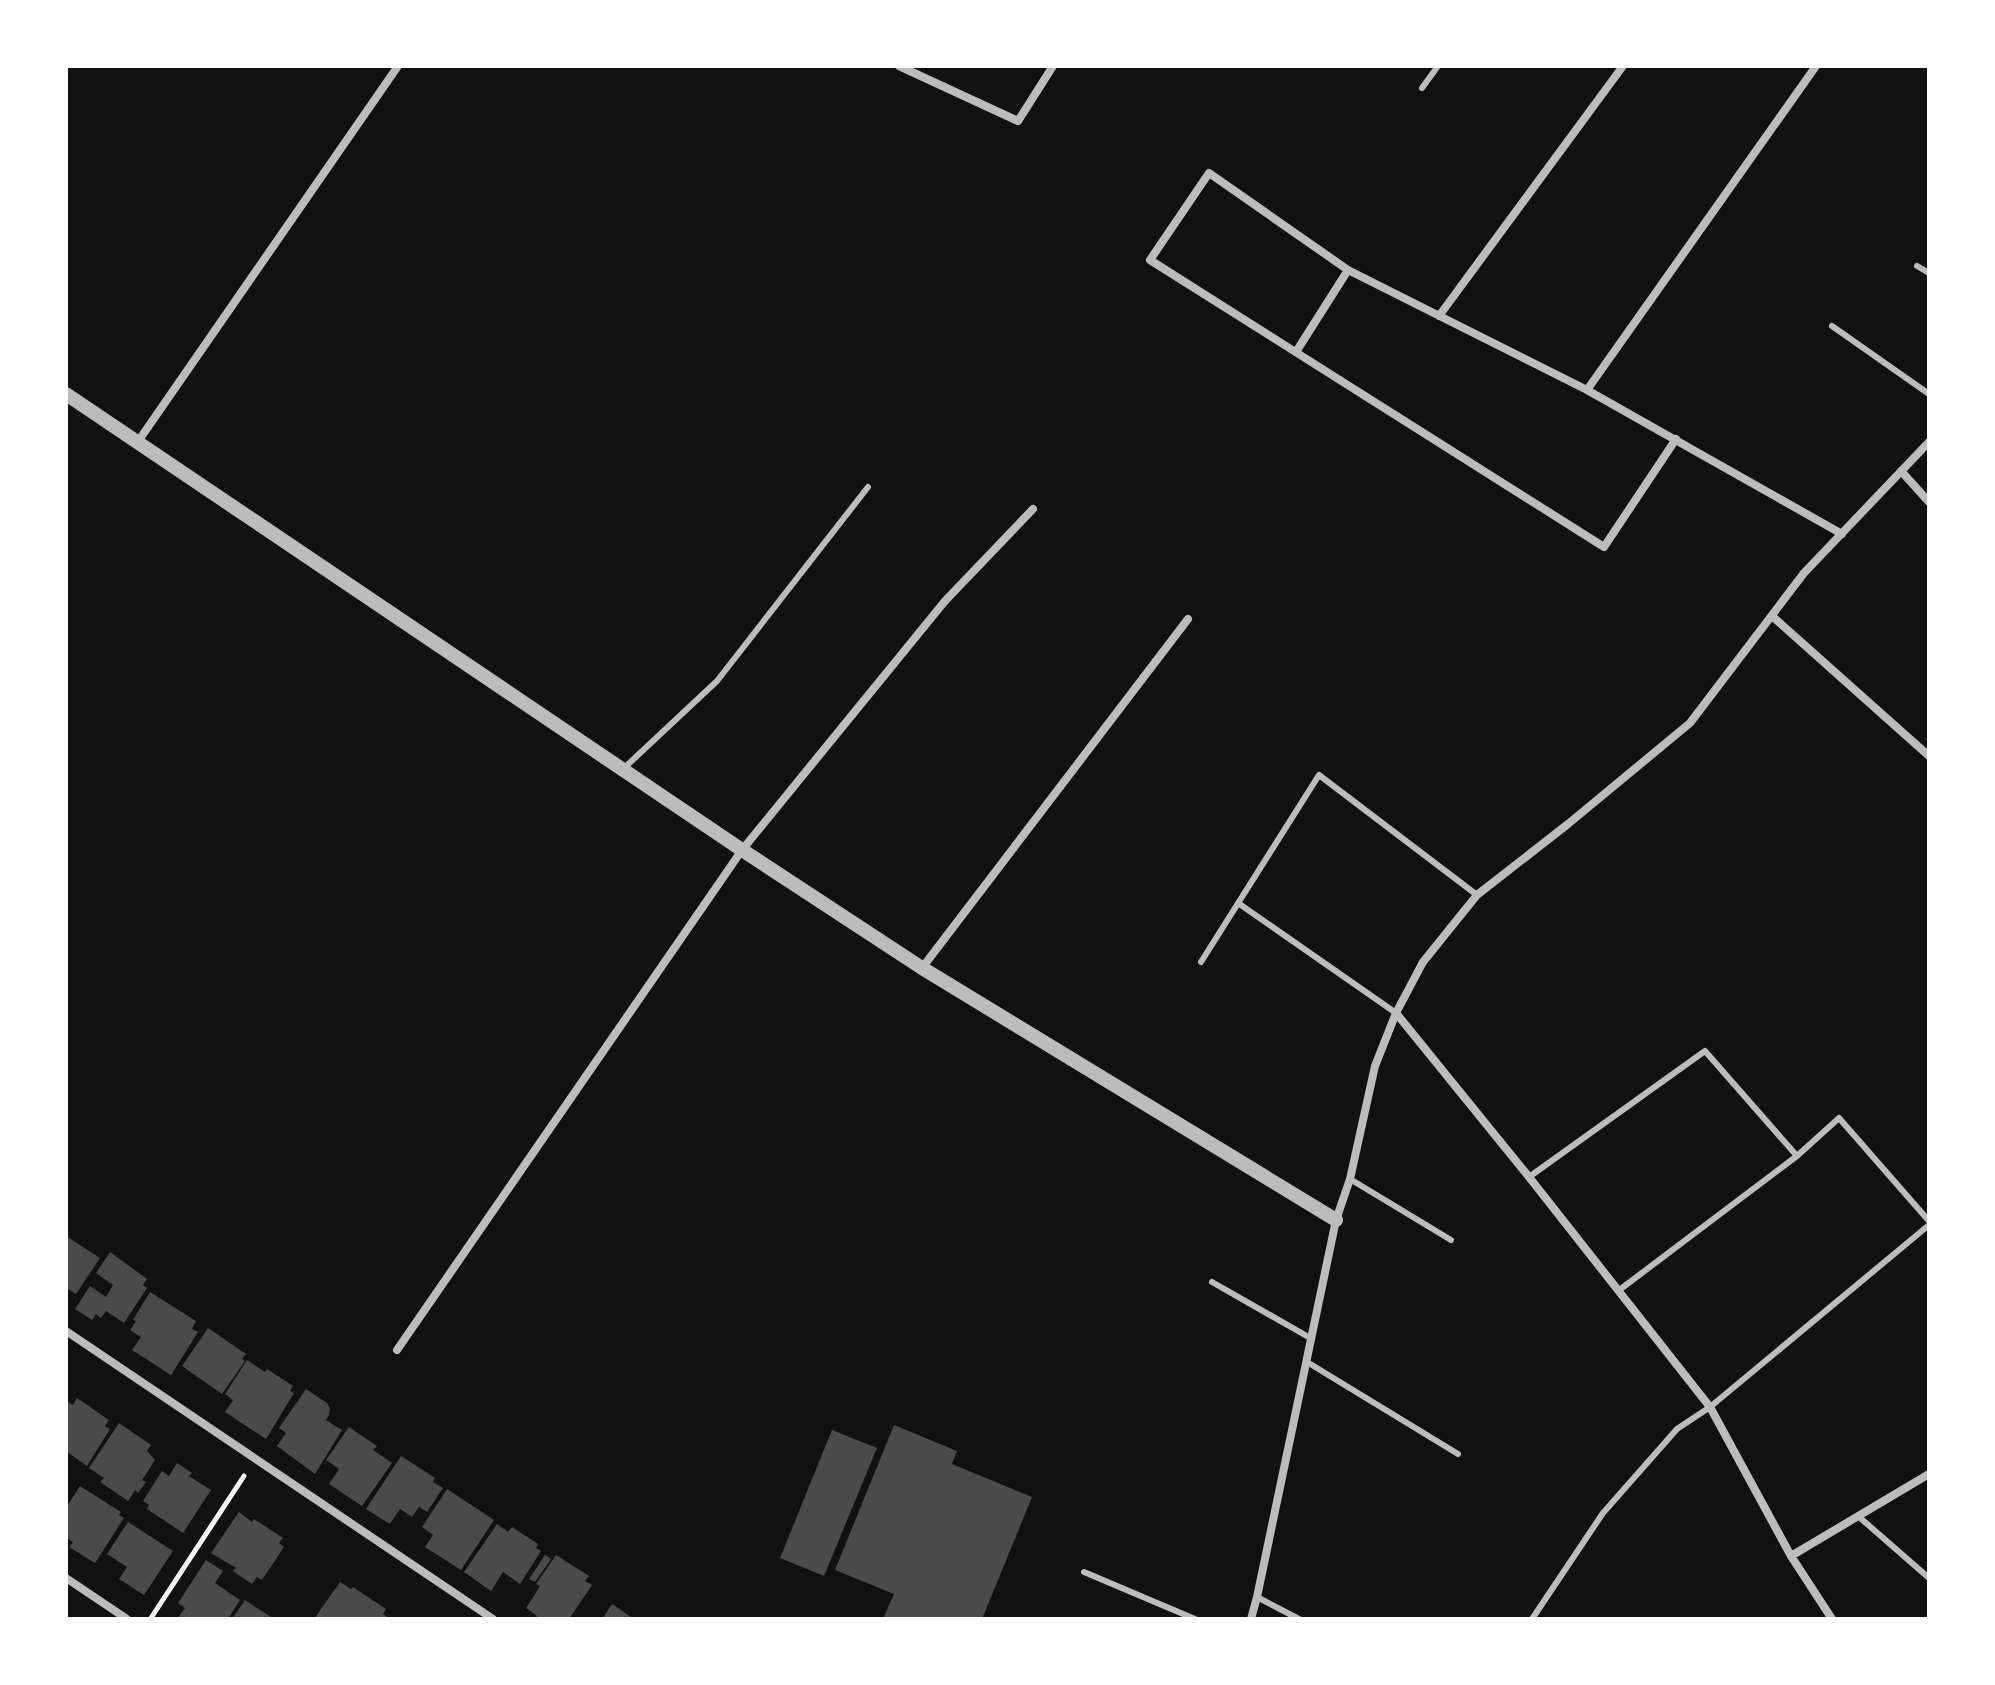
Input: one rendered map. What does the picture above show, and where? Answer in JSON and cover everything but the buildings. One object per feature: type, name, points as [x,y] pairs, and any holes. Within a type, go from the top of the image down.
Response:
[{"type":"street","points":[[137,443],[398,66]]},
{"type":"street","points":[[899,66],[1018,121],[1053,66]]},
{"type":"street","points":[[1439,316],[1623,66]]},
{"type":"street","points":[[1587,390],[1816,66]]},
{"type":"street","points":[[1676,439],[1604,547],[1150,260],[1209,173],[1348,270],[1587,390],[1676,439],[1842,534]]},
{"type":"street","points":[[1296,352],[1348,270]]},
{"type":"street","points":[[66,394],[622,770],[922,968],[1336,1220]]},
{"type":"street","points":[[1251,1619],[1336,1220],[1350,1179],[1375,1066],[1396,1013],[1423,962],[1477,895],[1690,723],[1804,573],[1929,442]]},
{"type":"street","points":[[1901,471],[1929,502]]},
{"type":"street","points":[[397,1350],[742,850],[945,601],[1033,509]]},
{"type":"street","points":[[1772,616],[1929,756]]},
{"type":"street","points":[[922,968],[1188,619]]},
{"type":"street","points":[[1396,1013],[1710,1407],[1791,1556],[1832,1619]]},
{"type":"street","points":[[66,1331],[493,1619]]},
{"type":"street","points":[[1791,1556],[1929,1474]]},
{"type":"street","points":[[66,1578],[127,1619]]},
{"type":"lane","points":[[1422,88],[1438,66]]},
{"type":"lane","points":[[1917,266],[1929,273]]},
{"type":"lane","points":[[1832,326],[1929,394]]},
{"type":"lane","points":[[622,770],[717,681],[868,487]]},
{"type":"lane","points":[[1201,962],[1319,775],[1477,895]]},
{"type":"lane","points":[[1238,903],[1396,1013]]},
{"type":"lane","points":[[1529,1177],[1705,1051],[1797,1156]]},
{"type":"lane","points":[[1532,1619],[1603,1513],[1677,1429],[1710,1407],[1929,1223],[1839,1118],[1797,1156],[1618,1291]]},
{"type":"lane","points":[[1350,1179],[1451,1240]]},
{"type":"lane","points":[[1212,1282],[1312,1339]]},
{"type":"lane","points":[[1307,1362],[1458,1454]]},
{"type":"lane","points":[[1858,1516],[1929,1578]]},
{"type":"lane","points":[[1084,1572],[1195,1619]]},
{"type":"lane","points":[[1257,1597],[1299,1619]]},
{"type":"path","points":[[151,1619],[256,1458]]}]
